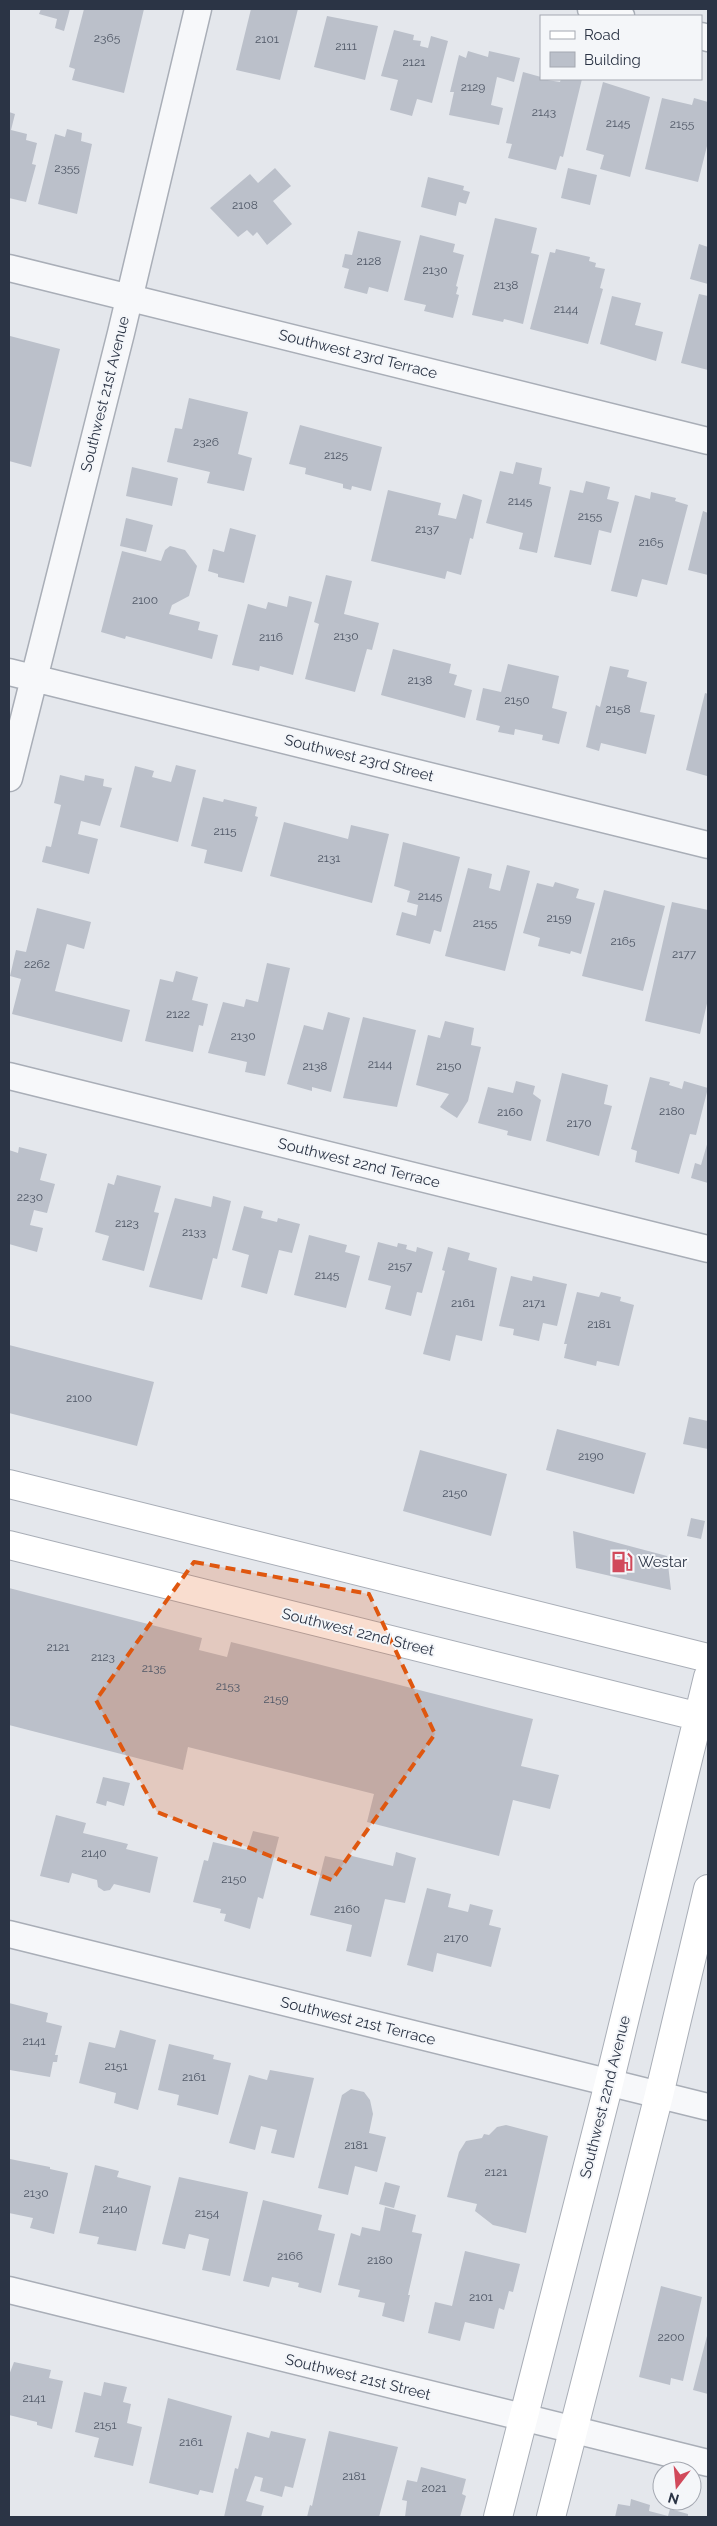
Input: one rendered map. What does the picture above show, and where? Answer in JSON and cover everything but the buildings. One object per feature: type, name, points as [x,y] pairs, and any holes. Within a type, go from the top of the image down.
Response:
[{"type":"main road","points":[[9,1484],[708,1658]]},
{"type":"main road","name":"Southwest 22nd Street","points":[[9,1544],[703,1717]]},
{"type":"main road","name":"Southwest 22nd Avenue","points":[[498,2517],[703,1717],[708,1677]]},
{"type":"main road","points":[[551,2517],[659,2095],[708,1889]]},
{"type":"street","name":"Southwest 21st Avenue","points":[[9,778],[129,298],[198,9]]},
{"type":"street","points":[[591,9],[617,15]]},
{"type":"street","name":"Southwest 23rd Terrace","points":[[9,268],[708,441]]},
{"type":"street","name":"Southwest 23rd Street","points":[[9,672],[708,845]]},
{"type":"street","name":"Southwest 22nd Terrace","points":[[9,1076],[708,1249]]},
{"type":"street","name":"Southwest 21st Terrace","points":[[9,1934],[708,2107]]},
{"type":"street","name":"Southwest 21st Street","points":[[9,2290],[708,2463]]},
{"type":"highlighted area","points":[[194,1562],[369,1594],[435,1734],[332,1880],[157,1812],[96,1700]]},
{"type":"place","name":"Westar","points":[[622,1562]]}]
